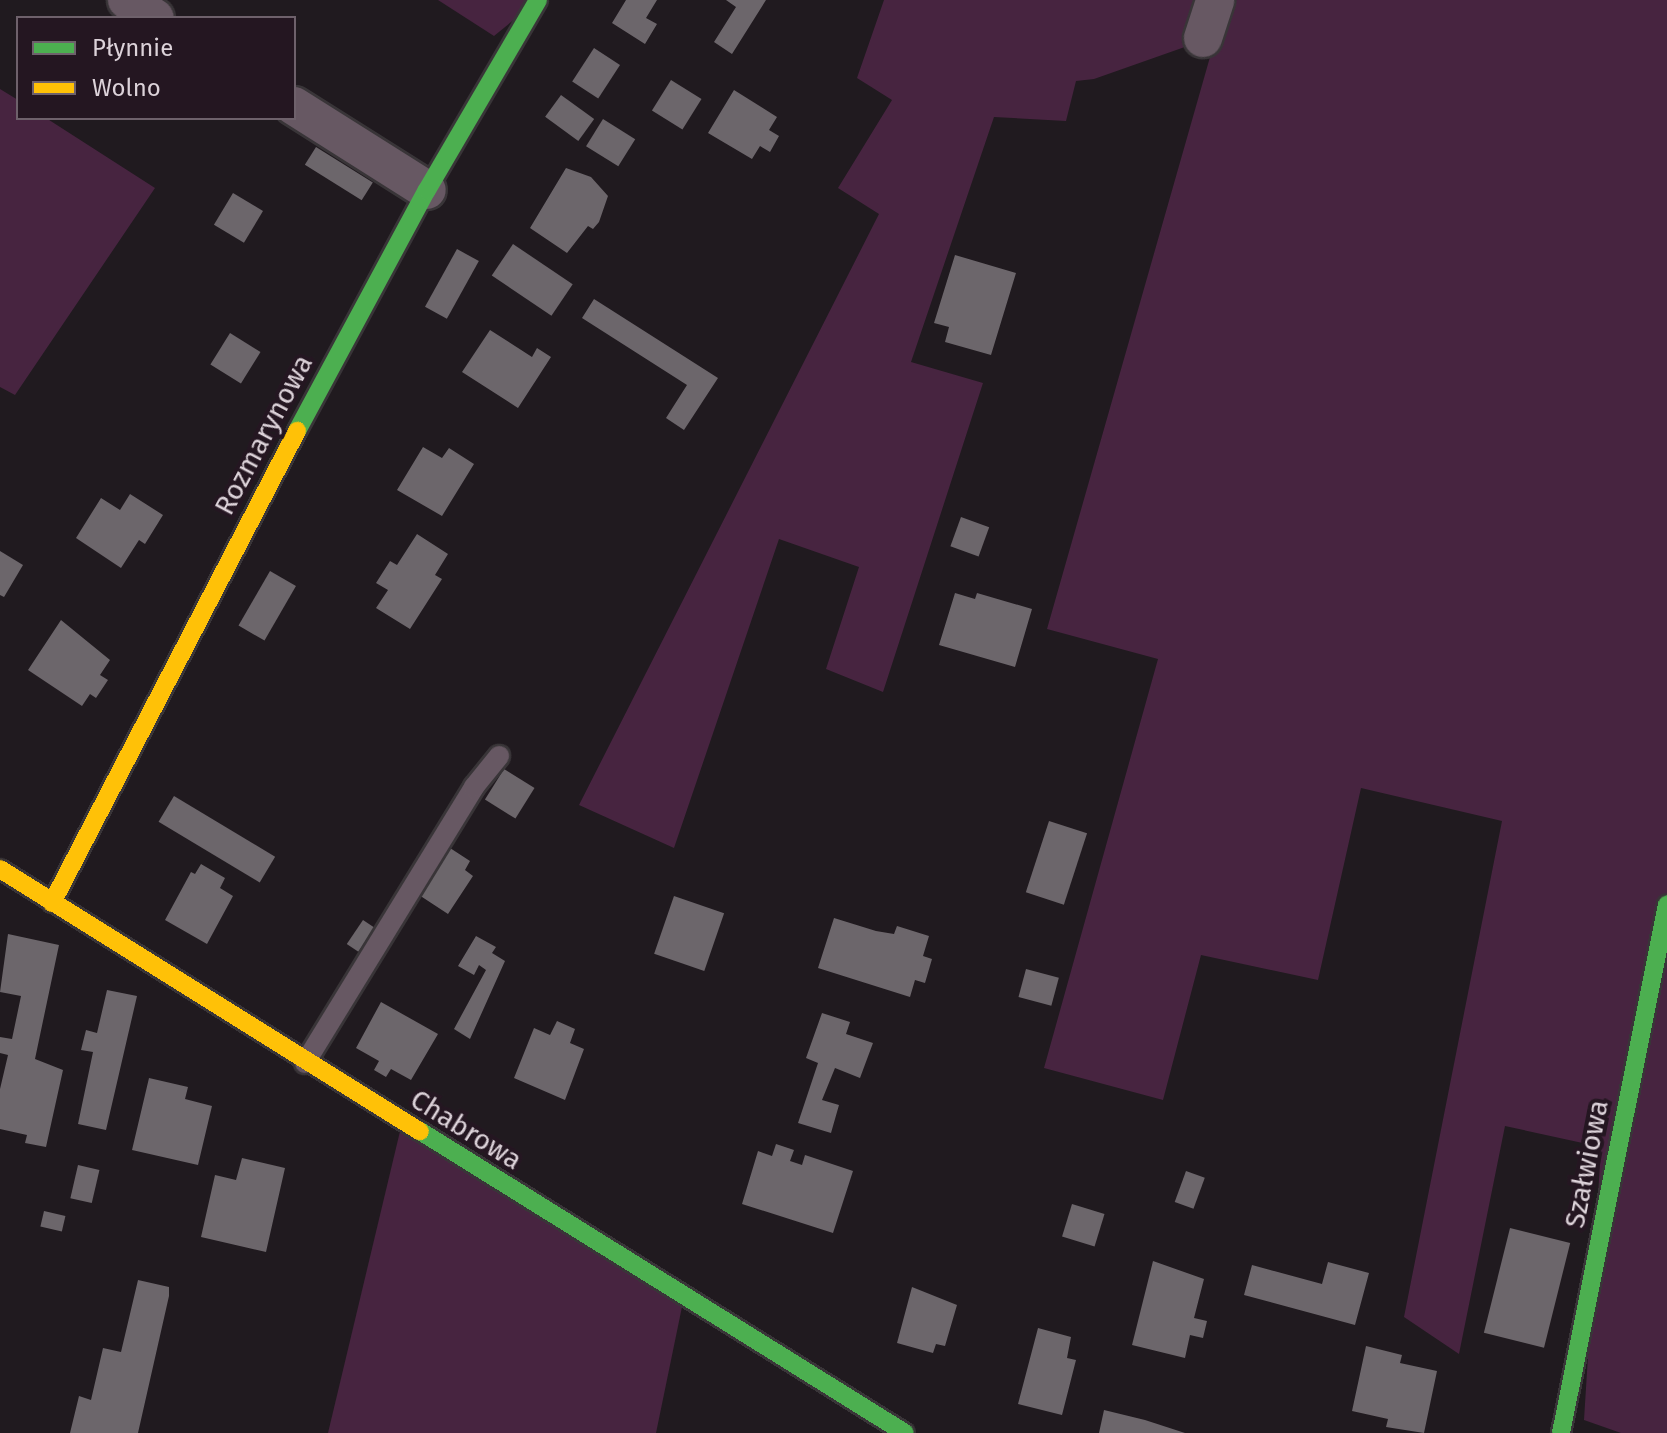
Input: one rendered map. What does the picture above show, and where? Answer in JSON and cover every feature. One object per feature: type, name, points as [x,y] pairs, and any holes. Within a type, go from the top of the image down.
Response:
[{"type":"street","points":[[127,0],[152,16]]},
{"type":"street","name":"Rozmarynowa","points":[[52,903],[170,668],[427,190],[538,0]]},
{"type":"street","points":[[1203,38],[1215,0]]},
{"type":"street","points":[[296,107],[427,190]]},
{"type":"street","name":"Chabrowa","points":[[0,869],[305,1063],[905,1433]]},
{"type":"street","name":"Szałwiowa","points":[[1561,1433],[1667,905]]},
{"type":"lane","points":[[305,1063],[474,787],[499,756]]},
{"type":"shaded area","points":[[438,0],[538,0],[494,36]]},
{"type":"shaded area","points":[[884,0],[1667,0],[1667,1433],[1621,1433],[1584,1420],[1601,1147],[1505,1126],[1459,1354],[1404,1317],[1502,821],[1361,788],[1318,980],[1201,955],[1163,1100],[1044,1068],[1158,659],[1047,629],[1216,36],[1094,79],[1076,81],[1066,121],[994,117],[911,362],[983,383],[883,692],[826,669],[859,567],[779,539],[674,848],[579,805],[879,214],[838,188],[892,100],[857,78]]},
{"type":"shaded area","points":[[0,89],[16,99],[16,120],[49,120],[155,188],[15,395],[0,387]]},
{"type":"shaded area","points":[[402,1123],[684,1297],[656,1433],[328,1433]]},
{"type":"building","points":[[626,0],[657,0],[646,18],[657,24],[645,44],[612,23]]},
{"type":"building","points":[[726,0],[766,0],[732,54],[714,42],[736,7]]},
{"type":"building","points":[[594,48],[620,65],[598,98],[572,82]]},
{"type":"building","points":[[671,80],[702,99],[682,130],[652,111]]},
{"type":"building","points":[[734,90],[777,117],[769,130],[779,136],[770,152],[760,146],[752,159],[708,133]]},
{"type":"building","points":[[561,95],[594,119],[578,141],[545,117]]},
{"type":"building","points":[[603,119],[635,139],[618,166],[586,146]]},
{"type":"building","points":[[316,147],[373,183],[362,200],[305,165]]},
{"type":"building","points":[[566,168],[591,177],[608,196],[599,222],[593,229],[588,226],[567,253],[530,228]]},
{"type":"building","points":[[233,193],[263,211],[244,243],[214,225]]},
{"type":"building","points":[[513,244],[573,284],[551,316],[492,276]]},
{"type":"building","points":[[457,249],[479,261],[447,319],[425,307]]},
{"type":"building","points":[[955,255],[1016,273],[991,355],[945,342],[949,327],[934,323]]},
{"type":"building","points":[[594,299],[718,378],[684,430],[666,418],[687,385],[582,318]]},
{"type":"building","points":[[490,330],[532,357],[537,348],[551,357],[518,408],[462,372]]},
{"type":"building","points":[[230,333],[261,352],[241,383],[210,364]]},
{"type":"building","points":[[423,447],[442,458],[449,448],[474,464],[442,516],[397,490]]},
{"type":"building","points":[[130,494],[163,515],[145,544],[139,540],[121,568],[76,538],[101,498],[120,510]]},
{"type":"building","points":[[961,517],[989,527],[979,556],[950,546]]},
{"type":"building","points":[[417,534],[448,554],[435,575],[442,579],[410,629],[376,608],[388,590],[376,583],[390,561],[397,565]]},
{"type":"building","points":[[0,551],[23,565],[4,597],[0,595]]},
{"type":"building","points":[[270,571],[296,586],[264,641],[238,626]]},
{"type":"building","points":[[955,593],[975,599],[977,593],[1032,609],[1015,667],[939,645]]},
{"type":"building","points":[[61,620],[110,660],[100,675],[108,680],[96,698],[90,694],[82,706],[28,670]]},
{"type":"building","points":[[504,769],[535,788],[515,819],[485,800]]},
{"type":"building","points":[[174,796],[275,857],[260,882],[159,822]]},
{"type":"building","points":[[1049,821],[1087,833],[1064,905],[1026,892]]},
{"type":"building","points":[[450,848],[470,861],[465,870],[473,876],[448,914],[419,895]]},
{"type":"building","points":[[201,864],[225,878],[220,888],[233,896],[207,944],[165,920],[191,872],[195,874]]},
{"type":"building","points":[[674,896],[724,913],[704,971],[654,954]]},
{"type":"building","points":[[834,918],[876,931],[894,934],[897,926],[929,936],[923,956],[932,959],[925,983],[915,980],[910,997],[818,968]]},
{"type":"building","points":[[363,920],[375,928],[358,952],[347,944]]},
{"type":"building","points":[[8,934],[59,945],[35,1059],[63,1070],[46,1147],[25,1143],[27,1135],[0,1129],[0,1089],[8,1055],[0,1053],[0,1037],[12,1039],[21,996],[0,992]]},
{"type":"building","points":[[476,936],[496,947],[492,953],[505,961],[470,1039],[454,1029],[486,970],[479,965],[474,975],[458,966]]},
{"type":"building","points":[[1026,969],[1059,978],[1051,1006],[1018,997]]},
{"type":"building","points":[[107,990],[137,996],[106,1130],[78,1124],[93,1052],[81,1050],[86,1030],[97,1033]]},
{"type":"building","points":[[381,1002],[438,1034],[411,1080],[391,1069],[386,1077],[374,1070],[379,1061],[356,1048]]},
{"type":"building","points":[[822,1013],[850,1022],[846,1034],[873,1043],[860,1078],[835,1068],[822,1100],[839,1105],[831,1133],[798,1123],[818,1063],[806,1058]]},
{"type":"building","points":[[557,1021],[575,1029],[570,1043],[584,1049],[565,1100],[514,1078],[534,1028],[550,1035]]},
{"type":"building","points":[[149,1078],[188,1087],[185,1099],[212,1106],[198,1165],[132,1150]]},
{"type":"building","points":[[776,1144],[794,1150],[790,1161],[802,1165],[805,1155],[853,1171],[833,1233],[742,1204],[758,1151],[772,1156]]},
{"type":"building","points":[[242,1158],[285,1168],[266,1252],[201,1237],[215,1175],[236,1180]]},
{"type":"building","points":[[78,1165],[99,1170],[92,1203],[70,1198]]},
{"type":"building","points":[[1186,1171],[1205,1178],[1194,1209],[1175,1202]]},
{"type":"building","points":[[1072,1204],[1105,1214],[1095,1246],[1062,1237]]},
{"type":"building","points":[[44,1211],[65,1216],[62,1232],[40,1227]]},
{"type":"building","points":[[1510,1228],[1570,1243],[1544,1348],[1484,1333]]},
{"type":"building","points":[[1153,1261],[1204,1279],[1194,1318],[1207,1321],[1203,1338],[1190,1335],[1185,1358],[1132,1345]]},
{"type":"building","points":[[1328,1262],[1369,1273],[1355,1325],[1244,1295],[1252,1265],[1322,1284]]},
{"type":"building","points":[[138,1280],[169,1287],[169,1296],[138,1433],[70,1433],[79,1396],[91,1400],[103,1348],[121,1352]]},
{"type":"building","points":[[912,1287],[957,1305],[945,1346],[936,1344],[933,1353],[897,1343]]},
{"type":"building","points":[[1038,1328],[1071,1337],[1067,1358],[1076,1360],[1062,1415],[1018,1404]]},
{"type":"building","points":[[1366,1346],[1402,1355],[1400,1363],[1437,1371],[1424,1433],[1386,1427],[1388,1419],[1352,1411]]},
{"type":"building","points":[[1104,1410],[1145,1420],[1185,1433],[1099,1433]]},
{"type":"traffic: fast","points":[[297,431],[427,190],[538,0]]},
{"type":"traffic: fast","points":[[1561,1433],[1667,905]]},
{"type":"traffic: fast","points":[[420,1131],[905,1433]]},
{"type":"traffic: slow","points":[[52,903],[297,431]]},
{"type":"traffic: slow","points":[[0,869],[420,1131]]}]
